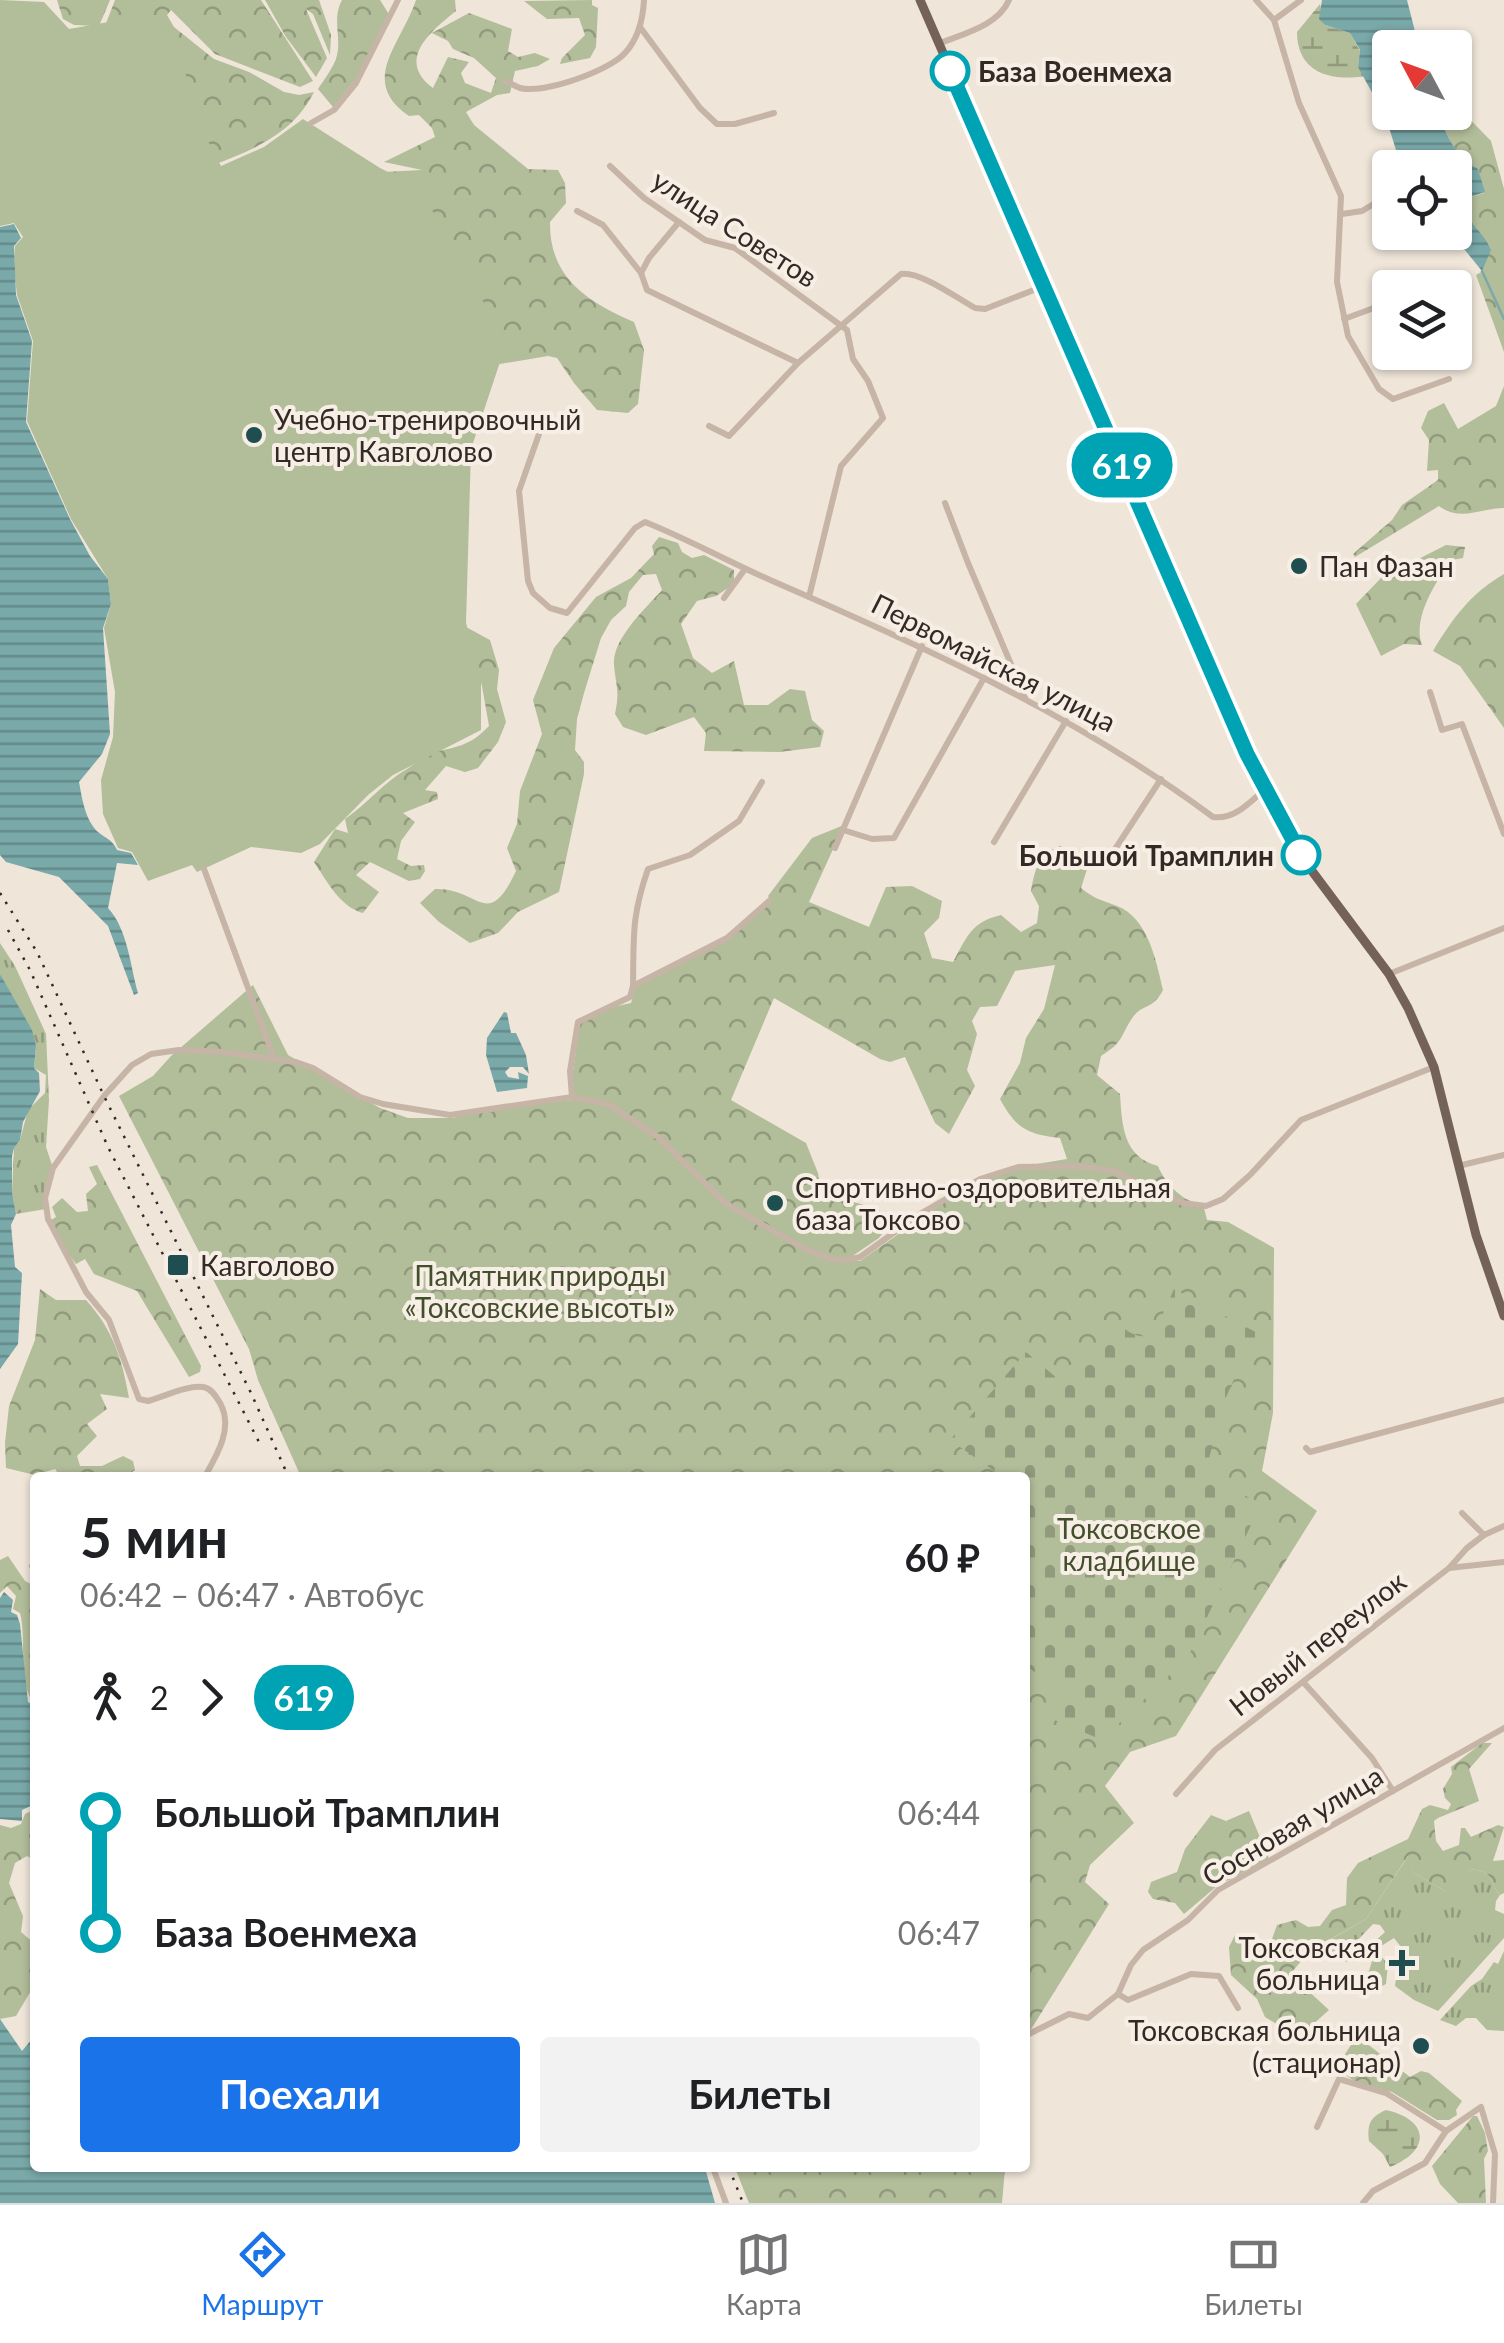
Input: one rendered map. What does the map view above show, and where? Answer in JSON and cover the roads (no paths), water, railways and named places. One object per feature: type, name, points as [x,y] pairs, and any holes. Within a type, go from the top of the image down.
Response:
[{"type":"main road","points":[[920,0],[1264,790],[1308,867],[1389,974],[1408,1008],[1434,1067],[1457,1166],[1504,1316]]},
{"type":"street","points":[[312,123],[334,110],[356,83],[398,0]]},
{"type":"street","points":[[506,81],[521,88],[540,88],[603,68],[625,53],[639,26],[644,0]]},
{"type":"street","points":[[938,44],[988,23],[1009,0]]},
{"type":"street","points":[[1256,0],[1274,20],[1300,102],[1341,196],[1336,266],[1348,336],[1379,390],[1388,397],[1400,399],[1450,379]]},
{"type":"street","points":[[1274,20],[1301,0]]},
{"type":"street","points":[[639,26],[700,108],[718,124],[735,124],[774,113]]},
{"type":"street","name":"улица Советов","points":[[610,166],[633,190],[705,240],[736,248],[840,324]]},
{"type":"street","points":[[1342,214],[1372,204]]},
{"type":"street","points":[[577,211],[603,225],[641,273],[647,290],[798,362]]},
{"type":"street","name":"улица Советов","points":[[641,273],[679,222]]},
{"type":"street","points":[[709,426],[729,436],[798,362],[895,276],[908,272],[975,308],[985,309],[1046,285]]},
{"type":"street","points":[[1344,320],[1372,309]]},
{"type":"street","points":[[808,597],[818,570],[841,466],[883,418],[840,324]]},
{"type":"street","name":"Первомайская улица","points":[[539,434],[519,491],[530,588],[550,608],[567,613],[636,528],[646,522],[922,646],[1026,698],[1161,780],[1212,817],[1223,819],[1264,790]]},
{"type":"street","points":[[946,503],[1026,698]]},
{"type":"street","points":[[724,598],[745,569]]},
{"type":"street","points":[[835,848],[922,646]]},
{"type":"street","points":[[843,830],[872,839],[894,838],[984,678]]},
{"type":"street","points":[[1430,692],[1442,730],[1462,724],[1504,834]]},
{"type":"street","points":[[994,842],[1066,721]]},
{"type":"street","points":[[1104,866],[1161,780]]},
{"type":"street","points":[[572,1097],[570,1070],[578,1022],[630,997],[630,939],[648,869],[690,855],[738,821],[762,782]]},
{"type":"street","points":[[204,869],[274,1058]]},
{"type":"street","points":[[633,986],[727,938],[769,900]]},
{"type":"street","points":[[1389,974],[1504,928]]},
{"type":"street","points":[[207,1472],[226,1429],[218,1398],[200,1386],[148,1401],[140,1399],[109,1320],[86,1292],[48,1219],[44,1198],[53,1168],[104,1096],[132,1065],[151,1054],[179,1050],[274,1058],[314,1068],[360,1097],[450,1115],[572,1097],[608,1104],[658,1137],[724,1203],[803,1248],[831,1259],[847,1260],[860,1257],[920,1214],[980,1179],[1018,1167],[1099,1168],[1135,1179],[1183,1202],[1206,1206],[1223,1199],[1250,1176],[1301,1120],[1434,1067]]},
{"type":"street","points":[[1457,1166],[1504,1155]]},
{"type":"street","points":[[1306,1448],[1310,1452],[1504,1400]]},
{"type":"street","points":[[1462,1513],[1484,1535]]},
{"type":"street","name":"Новый переулок","points":[[1176,1794],[1216,1750],[1449,1568],[1466,1548],[1504,1526]]},
{"type":"street","points":[[1449,1568],[1504,1562]]},
{"type":"street","points":[[1304,1683],[1372,1758],[1393,1792]]},
{"type":"street","name":"Сосновая улица","points":[[1118,1994],[1143,1950],[1188,1920],[1218,1890],[1504,1728]]},
{"type":"street","points":[[1030,2034],[1069,2014],[1088,2018],[1118,1994],[1128,2000],[1191,1974],[1218,1976],[1238,2008]]},
{"type":"street","points":[[1317,2127],[1339,2078],[1386,2093],[1446,2131]]},
{"type":"street","points":[[1363,2203],[1373,2191],[1425,2163],[1446,2131],[1481,2107],[1495,2154],[1492,2203]]},
{"type":"street","points":[[714,2172],[726,2203]]},
{"type":"water","points":[[1322,0],[1407,0],[1415,30],[1372,30],[1372,92],[1358,67],[1360,50],[1350,33],[1319,19]]},
{"type":"water","points":[[1390,130],[1445,130],[1457,150],[1396,150]]},
{"type":"water","points":[[1472,165],[1478,169],[1485,192],[1472,196]]},
{"type":"water","points":[[1472,222],[1491,250],[1482,271],[1465,250],[1472,250]]},
{"type":"water","points":[[14,224],[21,238],[14,246],[16,295],[32,341],[26,422],[70,519],[108,579],[111,604],[103,628],[110,734],[102,754],[79,782],[94,827],[117,850],[131,853],[138,865],[117,863],[108,908],[128,948],[138,993],[134,995],[108,926],[59,877],[6,862],[0,855],[0,227]]},
{"type":"water","points":[[0,974],[32,1030],[40,1091],[23,1122],[12,1156],[16,1214],[11,1225],[15,1267],[22,1273],[18,1344],[0,1369]]},
{"type":"water","points":[[504,1012],[511,1033],[516,1033],[526,1055],[529,1074],[523,1067],[510,1067],[505,1072],[508,1077],[519,1079],[518,1072],[528,1076],[527,1088],[497,1092],[486,1055],[487,1038]]},
{"type":"water","points":[[4,1592],[13,1600],[11,1612],[20,1624],[30,1703],[30,1806],[22,1810],[22,1821],[0,1819],[0,1598]]},
{"type":"water","points":[[0,2019],[22,2051],[30,2041],[30,2172],[706,2172],[715,2203],[0,2203]]},
{"type":"waterway","points":[[1482,271],[1504,319]]},
{"type":"railway","points":[[0,893],[37,952],[286,1472]]},
{"type":"railway","points":[[8,930],[30,970],[108,1147],[261,1446]]},
{"type":"railway","points":[[731,2172],[743,2203]]},
{"type":"place","name":"База Военмеха","points":[[950,71]]},
{"type":"place","name":"Учебно-тренировочный центр Кавголово","points":[[254,435]]},
{"type":"place","name":"Пан Фазан","points":[[1299,566]]},
{"type":"place","name":"Большой Трамплин","points":[[1301,855]]},
{"type":"place","name":"Спортивно-оздоровительная база Токсово","points":[[775,1203]]},
{"type":"place","name":"Кавголово","points":[[178,1265]]},
{"type":"place","name":"Токсовская больница","points":[[1402,1963]]},
{"type":"place","name":"Токсовская больница (стационар)","points":[[1421,2046]]},
{"type":"park label","name":"Памятник природы «Токсовские высоты»","points":[[540,1291]]},
{"type":"park label","name":"Токсовское кладбище","points":[[1129,1544]]}]
